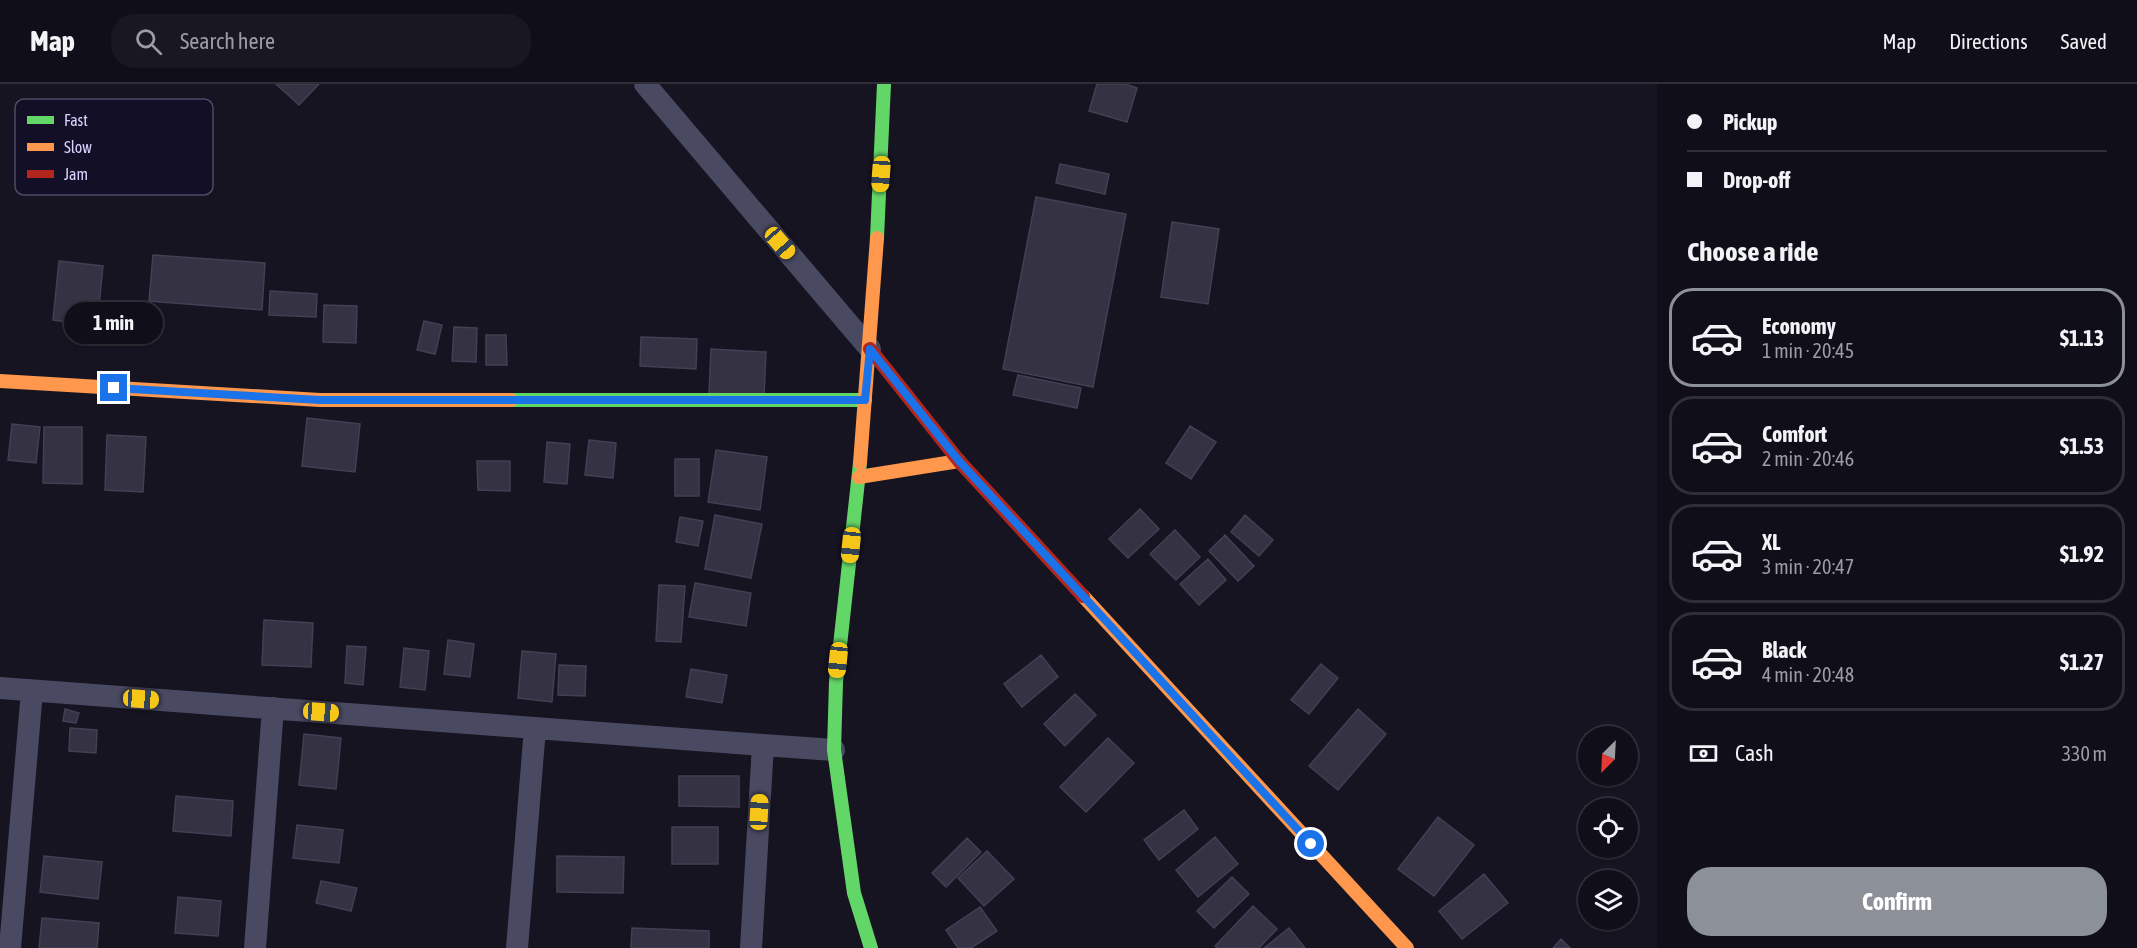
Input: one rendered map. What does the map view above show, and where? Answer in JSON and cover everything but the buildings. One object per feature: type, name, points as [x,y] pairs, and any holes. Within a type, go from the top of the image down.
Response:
[{"type":"main road","points":[[871,948],[854,893],[834,750],[836,682],[859,477],[870,349],[883,153],[884,84]]},
{"type":"main road","points":[[870,349],[959,461],[1407,948]]},
{"type":"main road","points":[[0,381],[320,400],[865,400]]},
{"type":"main road","points":[[859,477],[959,461]]},
{"type":"street","points":[[645,84],[870,349]]},
{"type":"street","points":[[0,688],[834,750]]},
{"type":"street","points":[[10,948],[32,691]]},
{"type":"street","points":[[255,948],[273,708]]},
{"type":"street","points":[[518,948],[535,728]]},
{"type":"street","points":[[751,948],[763,745]]},
{"type":"traffic: fast","points":[[877,238],[884,84]]},
{"type":"traffic: fast","points":[[511,400],[865,400]]},
{"type":"traffic: fast","points":[[860,463],[836,682],[834,750],[854,893],[871,948]]},
{"type":"traffic: slow","points":[[860,463],[877,238]]},
{"type":"traffic: slow","points":[[0,381],[320,400],[511,400]]},
{"type":"traffic: slow","points":[[859,477],[959,461]]},
{"type":"traffic: slow","points":[[1083,596],[1407,948]]},
{"type":"traffic: jam","points":[[870,349],[959,461],[1083,596]]},
{"type":"route","points":[[114,388],[320,400],[865,400],[870,349],[959,461],[1311,844]]}]
